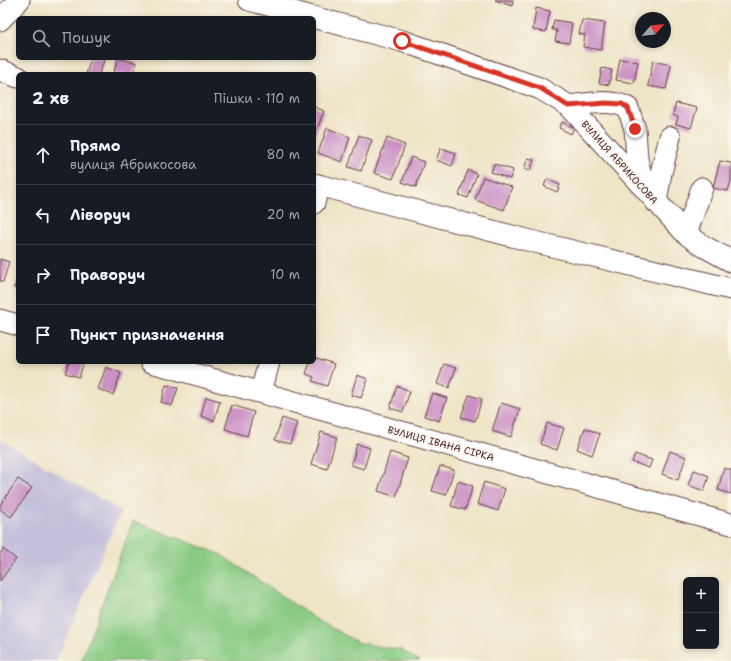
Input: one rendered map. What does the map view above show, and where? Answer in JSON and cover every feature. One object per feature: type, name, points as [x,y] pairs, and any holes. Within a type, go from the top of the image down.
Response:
[{"type":"street","points":[[0,20],[19,0]]},
{"type":"street","name":"ВУЛИЦЯ АБРИКОСОВА","points":[[249,0],[309,16]]},
{"type":"street","name":"ВУЛИЦЯ АБРИКОСОВА","points":[[316,18],[402,41],[540,88],[568,106],[686,234],[705,247],[731,261]]},
{"type":"street","points":[[0,70],[16,76]]},
{"type":"street","points":[[568,106],[606,103],[622,104],[628,108],[635,129],[638,159],[650,196]]},
{"type":"street","points":[[650,196],[661,173],[670,138]]},
{"type":"street","points":[[686,234],[702,188]]},
{"type":"street","points":[[316,190],[532,240],[731,289]]},
{"type":"street","points":[[0,320],[16,324]]},
{"type":"street","name":"ВУЛИЦЯ ІВАНА СІРКА","points":[[158,364],[731,524]]},
{"type":"street","points":[[261,392],[268,364]]},
{"type":"shaded area","points":[[0,439],[121,511],[56,661],[0,661]]},
{"type":"green space","points":[[133,521],[220,554],[317,620],[359,643],[401,650],[420,661],[81,661]]},
{"type":"building","points":[[495,0],[513,0],[512,6]]},
{"type":"building","points":[[536,8],[550,11],[546,32],[533,30]]},
{"type":"building","points":[[554,20],[572,23],[569,43],[555,41],[557,30],[552,30]]},
{"type":"building","points":[[582,20],[605,23],[601,50],[583,47],[585,35],[579,34]]},
{"type":"building","points":[[620,59],[638,62],[634,83],[616,80]]},
{"type":"building","points":[[90,60],[104,60],[100,72],[87,72]]},
{"type":"building","points":[[117,60],[126,60],[137,63],[134,72],[114,72]]},
{"type":"building","points":[[653,61],[671,65],[666,89],[648,86]]},
{"type":"building","points":[[602,68],[612,70],[609,85],[599,83]]},
{"type":"building","points":[[676,103],[697,108],[691,128],[676,124],[678,117],[673,115]]},
{"type":"building","points":[[316,108],[324,111],[316,132]]},
{"type":"building","points":[[562,122],[574,128],[571,134],[559,128]]},
{"type":"building","points":[[327,128],[350,137],[342,162],[318,153]]},
{"type":"building","points":[[359,135],[372,140],[361,171],[348,167]]},
{"type":"building","points":[[387,138],[405,145],[393,179],[374,173]]},
{"type":"building","points":[[441,148],[456,153],[452,166],[436,160]]},
{"type":"building","points":[[411,157],[424,162],[416,187],[402,182]]},
{"type":"building","points":[[528,158],[534,160],[530,171],[524,169]]},
{"type":"building","points":[[720,161],[731,163],[731,181],[728,191],[713,188]]},
{"type":"building","points":[[494,164],[513,170],[510,179],[491,172]]},
{"type":"building","points":[[468,170],[477,174],[468,198],[459,195]]},
{"type":"building","points":[[483,177],[512,187],[504,210],[475,200]]},
{"type":"building","points":[[547,179],[560,185],[557,192],[544,186]]},
{"type":"building","points":[[0,259],[9,262],[3,282],[0,281]]},
{"type":"building","points":[[316,358],[334,364],[327,386],[312,381],[314,377],[306,374],[309,364],[316,364]]},
{"type":"building","points":[[68,364],[83,364],[79,377],[65,373]]},
{"type":"building","points":[[444,364],[456,368],[449,388],[437,384]]},
{"type":"building","points":[[106,367],[121,373],[113,395],[98,389]]},
{"type":"building","points":[[357,375],[368,379],[361,398],[351,395]]},
{"type":"building","points":[[166,385],[178,388],[172,406],[161,402]]},
{"type":"building","points":[[397,386],[410,391],[403,412],[390,408]]},
{"type":"building","points":[[432,393],[447,398],[439,421],[424,416]]},
{"type":"building","points":[[469,395],[482,399],[475,421],[461,417]]},
{"type":"building","points":[[206,397],[220,401],[214,421],[201,416]]},
{"type":"building","points":[[501,403],[520,409],[511,437],[492,431]]},
{"type":"building","points":[[232,405],[254,412],[247,436],[225,429]]},
{"type":"building","points":[[282,418],[297,423],[290,444],[275,440]]},
{"type":"building","points":[[547,423],[564,428],[557,450],[540,444]]},
{"type":"building","points":[[585,428],[600,434],[592,455],[577,449]]},
{"type":"building","points":[[321,432],[337,437],[327,469],[311,464]]},
{"type":"building","points":[[357,444],[370,448],[364,469],[351,465]]},
{"type":"building","points":[[670,451],[686,457],[678,480],[662,474]]},
{"type":"building","points":[[390,452],[408,458],[396,497],[378,491]]},
{"type":"building","points":[[635,454],[652,460],[649,468],[632,462]]},
{"type":"building","points":[[440,466],[454,470],[446,495],[432,491]]},
{"type":"building","points":[[724,468],[731,470],[731,494],[718,490]]},
{"type":"building","points":[[694,470],[709,476],[704,491],[688,485]]},
{"type":"building","points":[[18,479],[32,488],[11,517],[0,509],[0,505]]},
{"type":"building","points":[[458,481],[473,486],[465,510],[451,506]]},
{"type":"building","points":[[484,482],[505,489],[498,511],[477,504]]},
{"type":"building","points":[[3,549],[16,559],[0,581],[0,554]]},
{"type":"route","points":[[402,41],[540,88],[568,106],[606,103],[622,104],[628,108],[635,129]]}]
